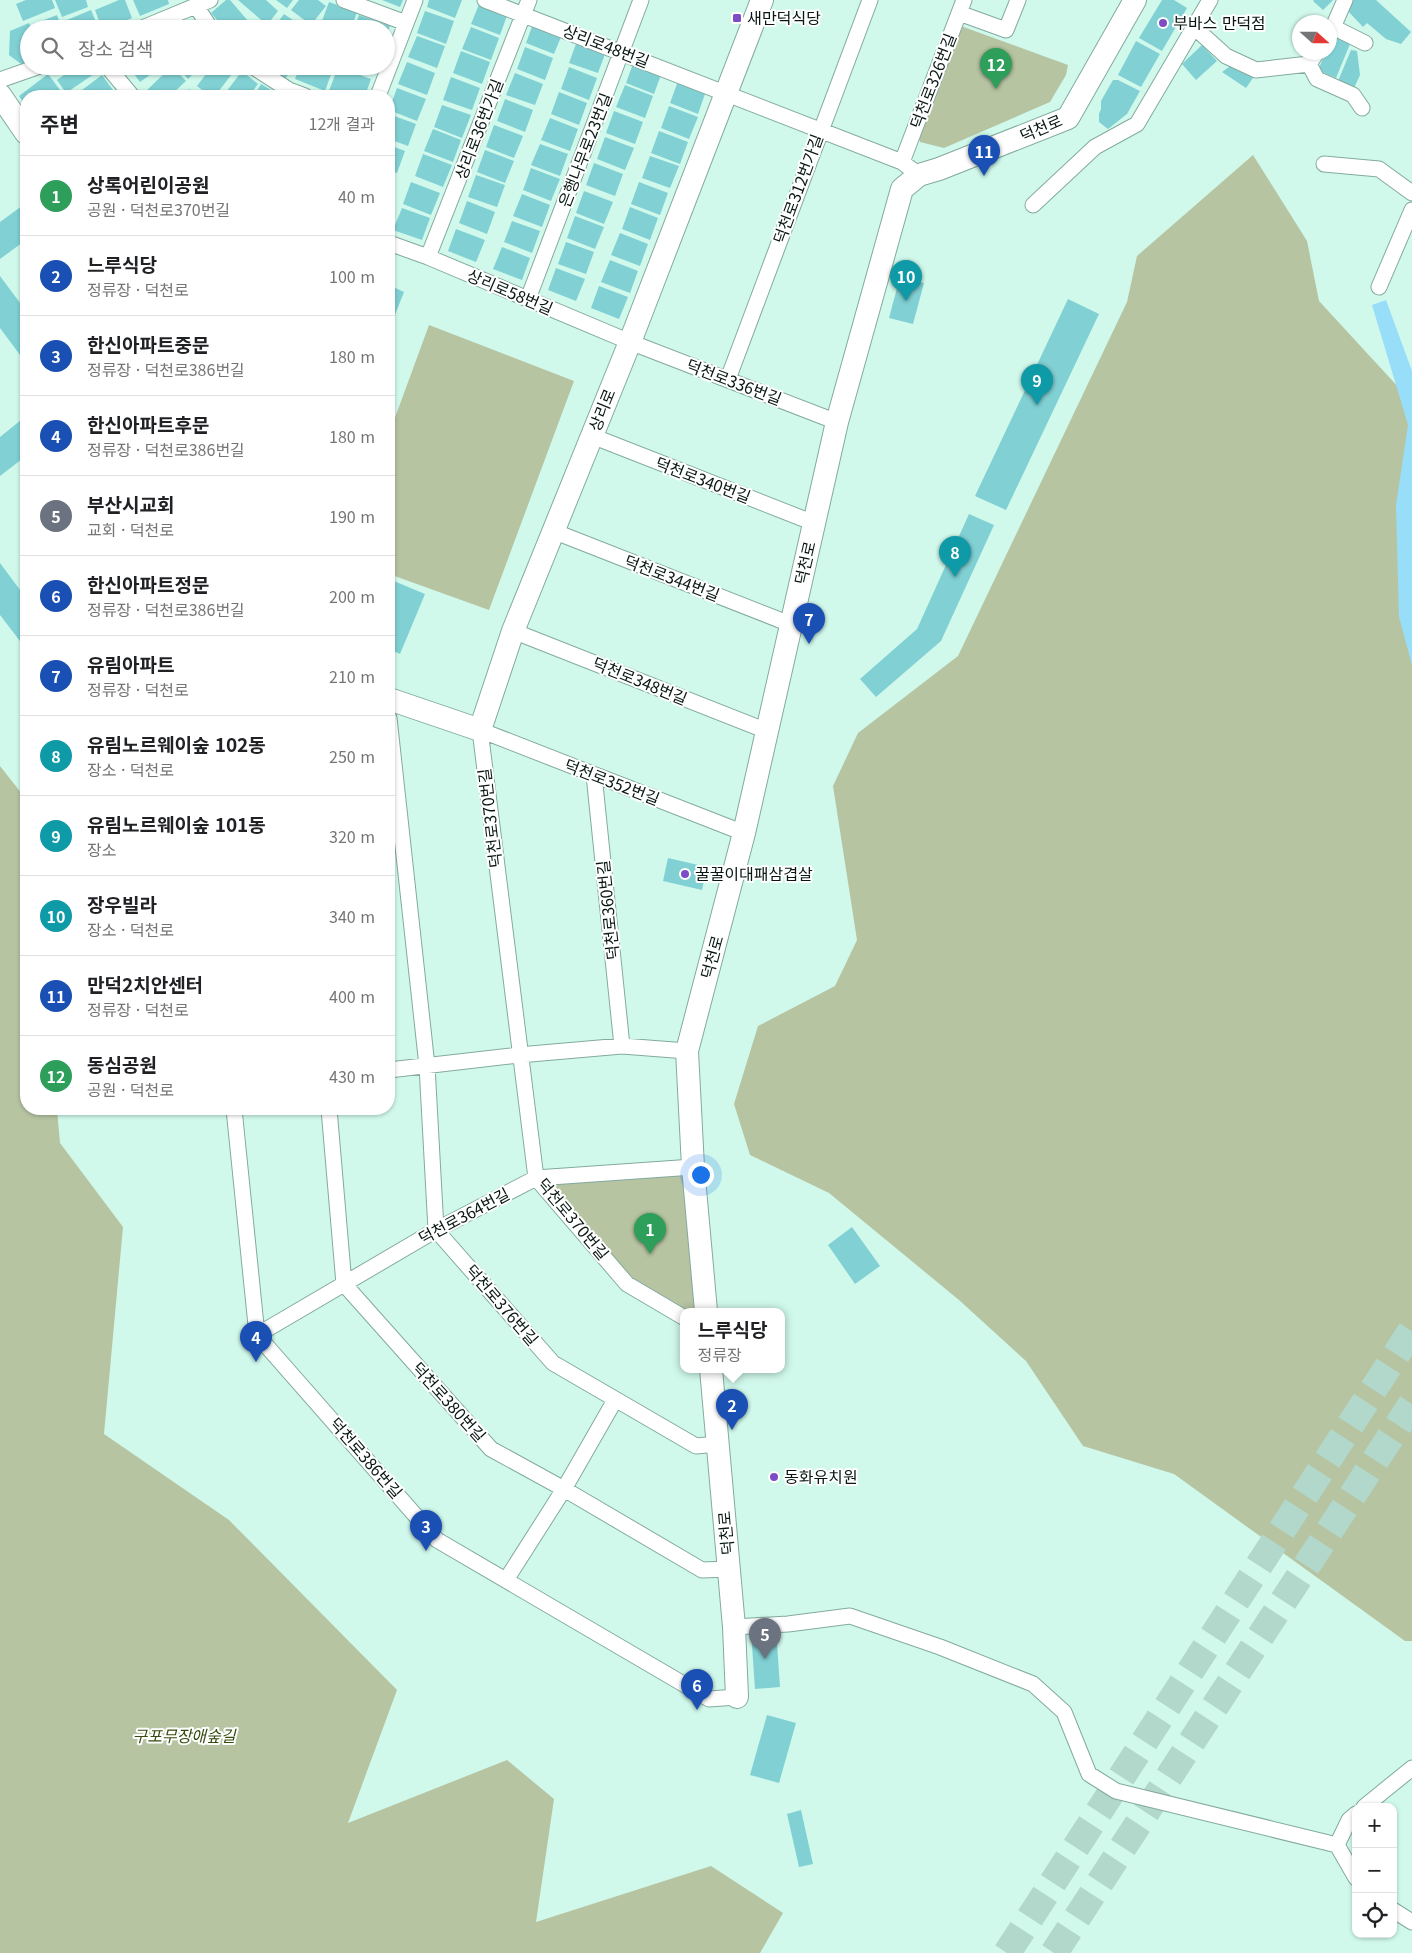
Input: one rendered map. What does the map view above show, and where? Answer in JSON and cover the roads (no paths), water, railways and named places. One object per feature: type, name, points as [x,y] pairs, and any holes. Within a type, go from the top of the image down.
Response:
[{"type":"main road","name":"상리로","points":[[480,730],[513,631],[630,342],[762,0]]},
{"type":"main road","name":"덕천로","points":[[706,1308],[692,1167],[687,1051],[744,833],[837,422],[902,189],[910,168],[939,169],[1068,118],[1135,0]]},
{"type":"main road","points":[[0,95],[20,124]]},
{"type":"main road","points":[[395,701],[480,730]]},
{"type":"main road","name":"덕천로","points":[[711,1373],[734,1627],[738,1697]]},
{"type":"street","points":[[344,0],[406,23]]},
{"type":"street","points":[[395,52],[415,0]]},
{"type":"street","name":"상리로48번길","points":[[485,0],[526,7],[622,52],[910,168]]},
{"type":"street","name":"은행나무로23번길","points":[[528,299],[642,0]]},
{"type":"street","name":"덕천로312번가길","points":[[728,379],[870,0]]},
{"type":"street","points":[[961,6],[1006,30],[1018,0]]},
{"type":"street","points":[[1033,205],[1095,146],[1137,124],[1210,0]]},
{"type":"street","points":[[1337,17],[1345,0]]},
{"type":"street","points":[[162,20],[203,3],[208,20]]},
{"type":"street","name":"덕천로326번길","points":[[910,168],[961,6]]},
{"type":"street","name":"상리로36번가길","points":[[428,258],[526,7]]},
{"type":"street","points":[[1194,27],[1226,56],[1256,70],[1304,60]]},
{"type":"street","points":[[1337,32],[1365,43]]},
{"type":"street","points":[[1313,60],[1317,79],[1353,95],[1362,108]]},
{"type":"street","points":[[0,80],[20,73]]},
{"type":"street","points":[[114,75],[127,90]]},
{"type":"street","points":[[266,75],[289,90]]},
{"type":"street","points":[[380,90],[386,75]]},
{"type":"street","points":[[1324,164],[1379,169],[1412,193]]},
{"type":"street","points":[[1379,287],[1412,210]]},
{"type":"street","name":"상리로58번길","points":[[395,245],[630,342]]},
{"type":"street","name":"덕천로336번길","points":[[630,342],[837,422]]},
{"type":"street","name":"덕천로340번길","points":[[592,436],[814,523]]},
{"type":"street","name":"덕천로344번길","points":[[553,532],[790,624]]},
{"type":"street","name":"덕천로348번길","points":[[513,631],[767,732]]},
{"type":"street","name":"덕천로352번길","points":[[480,730],[744,833]]},
{"type":"street","name":"덕천로370번길","points":[[480,730],[519,1055],[536,1178],[627,1284],[680,1315]]},
{"type":"street","points":[[395,773],[427,1066],[436,1230]]},
{"type":"street","name":"덕천로360번길","points":[[594,775],[622,1046]]},
{"type":"street","points":[[395,1069],[519,1055],[622,1046],[687,1051]]},
{"type":"street","points":[[235,1115],[257,1335]]},
{"type":"street","points":[[330,1115],[344,1284]]},
{"type":"street","name":"덕천로364번길","points":[[257,1335],[436,1230],[536,1178],[692,1167]]},
{"type":"street","name":"덕천로376번길","points":[[436,1230],[553,1364],[696,1446],[718,1444]]},
{"type":"street","name":"덕천로380번길","points":[[344,1284],[491,1450],[564,1489],[702,1570],[729,1570]]},
{"type":"street","name":"덕천로386번길","points":[[257,1335],[437,1540],[709,1699],[738,1697]]},
{"type":"street","points":[[506,1580],[564,1489],[615,1400]]},
{"type":"street","points":[[734,1627],[788,1624],[850,1616],[940,1647],[1032,1684],[1064,1712],[1089,1774],[1116,1791],[1337,1845],[1352,1871]]},
{"type":"street","points":[[1369,1803],[1412,1768]]},
{"type":"street","points":[[1337,1845],[1348,1820],[1352,1817]]},
{"type":"street","points":[[1397,1913],[1412,1922]]},
{"type":"water","points":[[1386,300],[1412,371],[1412,665],[1399,617],[1396,505],[1408,425],[1372,305]]},
{"type":"tunnel","points":[[1007,1953],[1412,1330]]},
{"type":"tunnel","points":[[1054,1953],[1412,1404]]},
{"type":"place","name":"새만덕식당","points":[[737,18]]},
{"type":"place","name":"부바스 만덕점","points":[[1163,23]]},
{"type":"place","name":"동심공원","points":[[996,89]]},
{"type":"place","name":"만덕2치안센터","points":[[984,176]]},
{"type":"place","name":"장우빌라","points":[[906,301]]},
{"type":"place","name":"유림노르웨이숲 101동","points":[[1037,405]]},
{"type":"place","name":"유림노르웨이숲 102동","points":[[955,577]]},
{"type":"place","name":"유림아파트","points":[[809,644]]},
{"type":"place","name":"꿀꿀이대패삼겹살","points":[[685,874]]},
{"type":"place","name":"상록어린이공원","points":[[650,1254]]},
{"type":"place","name":"한신아파트후문","points":[[256,1362]]},
{"type":"place","name":"느루식당","points":[[732,1430]]},
{"type":"place","name":"동화유치원","points":[[774,1477]]},
{"type":"place","name":"한신아파트중문","points":[[426,1551]]},
{"type":"place","name":"부산시교회","points":[[765,1659]]},
{"type":"place","name":"한신아파트정문","points":[[697,1710]]},
{"type":"park label","name":"구포무장애숲길","points":[[184,1736]]}]
